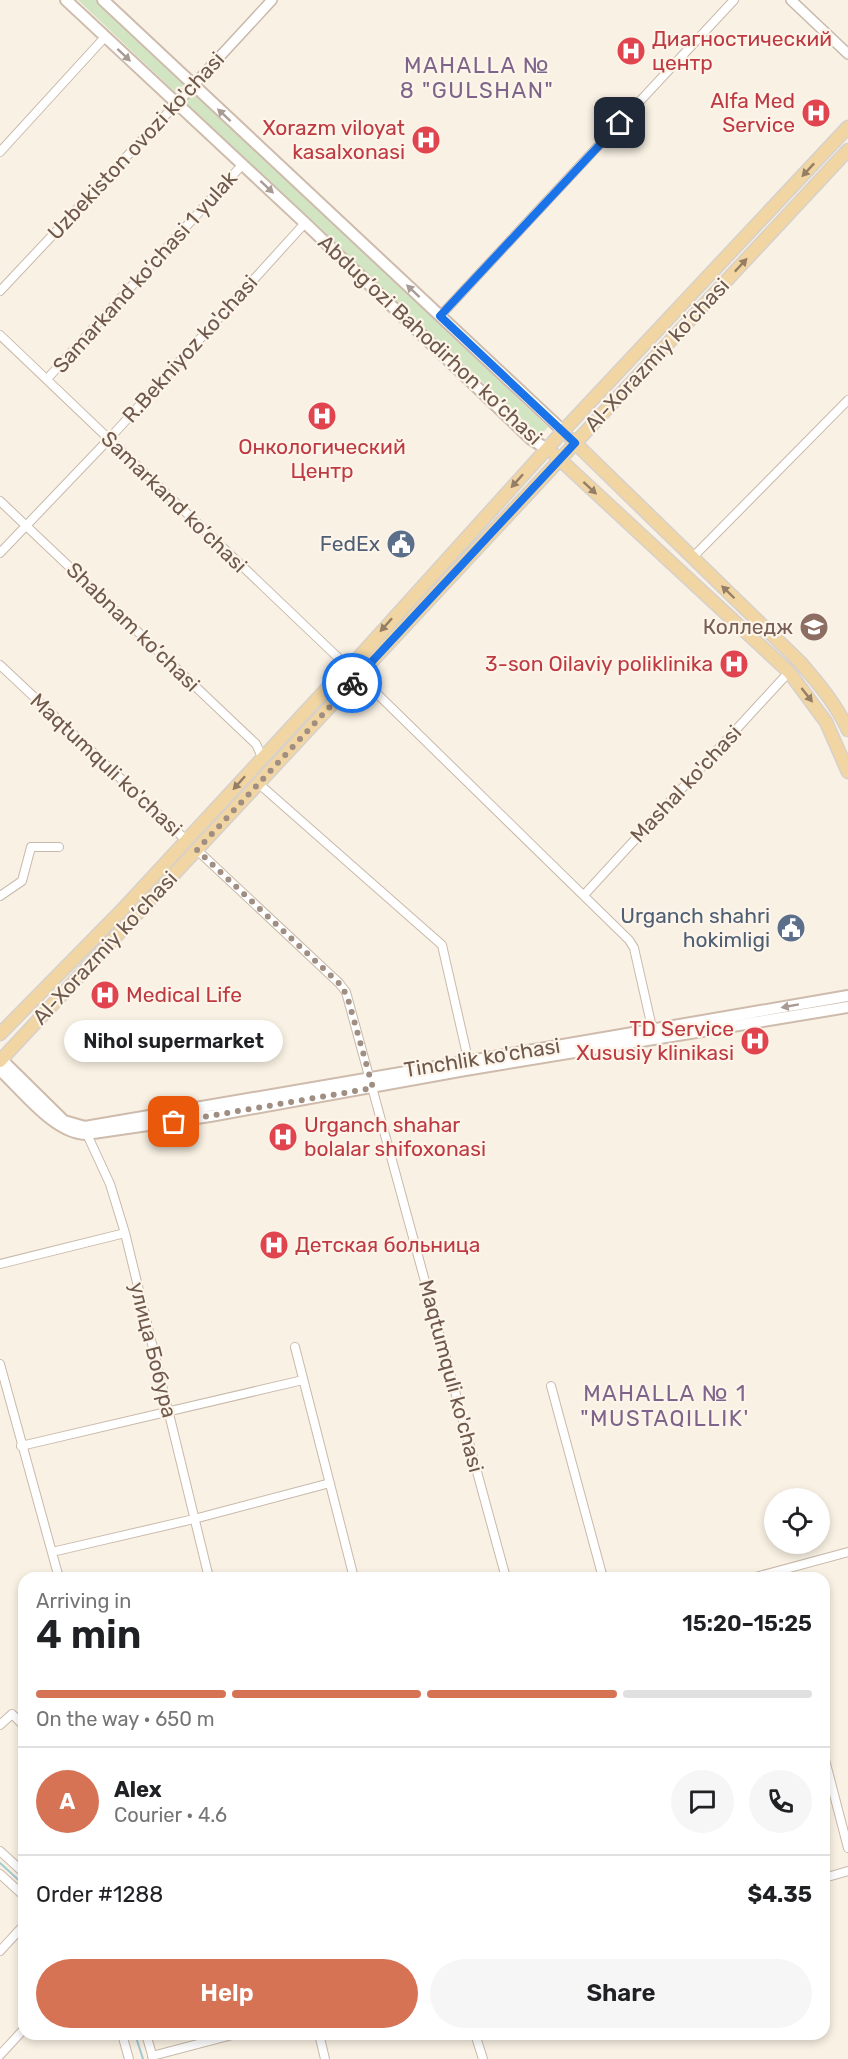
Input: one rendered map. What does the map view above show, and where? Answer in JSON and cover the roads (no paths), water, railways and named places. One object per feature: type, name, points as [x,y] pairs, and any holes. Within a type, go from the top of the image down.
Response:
[{"type":"main road","name":"Abdug’ozi Bahodirhon ko’chasi","points":[[66,0],[305,223],[531,439],[559,459],[789,672],[826,722],[848,772]]},
{"type":"main road","name":"Abdug’ozi Bahodirhon ko’chasi","points":[[103,0],[563,431],[821,686],[841,715],[848,730]]},
{"type":"main road","name":"Al-Xorazmiy ko’chasi","points":[[0,1062],[258,783],[563,431],[848,127]]},
{"type":"main road","name":"Al-Xorazmiy ko’chasi","points":[[0,1034],[187,841],[262,757],[354,672],[575,443],[848,150]]},
{"type":"main road","points":[[754,638],[765,629]]},
{"type":"main road","name":"Tinchlik ko'chasi","points":[[85,1131],[371,1082],[465,1070],[848,996]]},
{"type":"main road","name":"Tinchlik ko'chasi","points":[[371,1082],[468,1059],[848,1007]]},
{"type":"main road","points":[[0,1062],[64,1121],[85,1131]]},
{"type":"street","name":"Uzbekiston ovozi ko'chasi","points":[[0,291],[272,0]]},
{"type":"street","points":[[440,316],[734,0]]},
{"type":"street","points":[[791,0],[848,54]]},
{"type":"street","points":[[0,152],[105,37]]},
{"type":"street","name":"Samarkand ko’chasi 1 yulak","points":[[47,379],[243,165]]},
{"type":"street","name":"R.Bekniyoz ko'chasi","points":[[0,553],[109,439],[305,223]]},
{"type":"street","name":"Samarkand ko’chasi","points":[[0,334],[354,672],[584,895],[634,948],[654,1034]]},
{"type":"street","points":[[692,558],[848,400]]},
{"type":"street","name":"Shabnam ko’chasi","points":[[0,501],[256,744],[262,757]]},
{"type":"street","name":"Maqtumquli ko'chasi","points":[[0,665],[187,841]]},
{"type":"street","name":"Mashal ko'chasi","points":[[584,895],[789,672]]},
{"type":"street","points":[[258,783],[442,945],[468,1059]]},
{"type":"street","points":[[0,896],[22,881],[31,847],[59,847]]},
{"type":"street","name":"Maqtumquli ko'chasi","points":[[197,850],[342,986],[371,1082],[504,1572]]},
{"type":"street","name":"улица Бобура","points":[[85,1131],[110,1184],[125,1233],[207,1572]]},
{"type":"street","points":[[0,1264],[125,1233]]},
{"type":"street","points":[[295,1347],[352,1572]]},
{"type":"street","points":[[0,1364],[57,1572]]},
{"type":"street","points":[[21,1446],[303,1380]]},
{"type":"street","points":[[551,1386],[601,1572]]},
{"type":"street","points":[[0,1403],[10,1403]]},
{"type":"street","points":[[52,1552],[194,1519],[330,1483]]},
{"type":"street","points":[[785,1572],[848,1552]]},
{"type":"street","points":[[0,1725],[12,1714],[18,1720]]},
{"type":"street","points":[[830,1779],[848,1848]]},
{"type":"street","points":[[0,1851],[18,1868]]},
{"type":"street","points":[[830,1876],[848,1871]]},
{"type":"street","points":[[0,1874],[18,1890]]},
{"type":"street","points":[[0,1951],[18,1932]]},
{"type":"street","points":[[0,2055],[18,2036]]},
{"type":"street","points":[[124,2040],[129,2059]]},
{"type":"street","points":[[148,2040],[152,2057],[214,2040]]},
{"type":"street","points":[[320,2040],[325,2059]]},
{"type":"street","points":[[477,2040],[483,2059]]},
{"type":"waterway","points":[[0,1863],[18,1880]]},
{"type":"waterway","points":[[137,2040],[143,2059]]},
{"type":"place","name":"Диагностический центр","points":[[631,51]]},
{"type":"place","name":"Alfa Med Service","points":[[816,113]]},
{"type":"place","name":"Xorazm viloyat kasalxonasi","points":[[426,140]]},
{"type":"place","name":"Онкологический Центр","points":[[322,416]]},
{"type":"place","name":"FedEx","points":[[401,544]]},
{"type":"place","name":"Колледж","points":[[814,627]]},
{"type":"place","name":"3-son Oilaviy poliklinika","points":[[734,664]]},
{"type":"place","name":"Urganch shahri hokimligi","points":[[791,928]]},
{"type":"place","name":"Medical Life","points":[[105,995]]},
{"type":"place","name":"TD Service Xususiy klinikasi","points":[[755,1041]]},
{"type":"place","name":"Nihol supermarket","points":[[174,1122]]},
{"type":"place","name":"Urganch shahar bolalar shifoxonasi","points":[[283,1137]]},
{"type":"place","name":"Детская больница","points":[[274,1245]]},
{"type":"district","name":"MAHALLA № 8 \"GULSHAN\"","points":[[477,78]]},
{"type":"district","name":"MAHALLA № 1 \"MUSTAQILLIK'","points":[[665,1406]]}]
